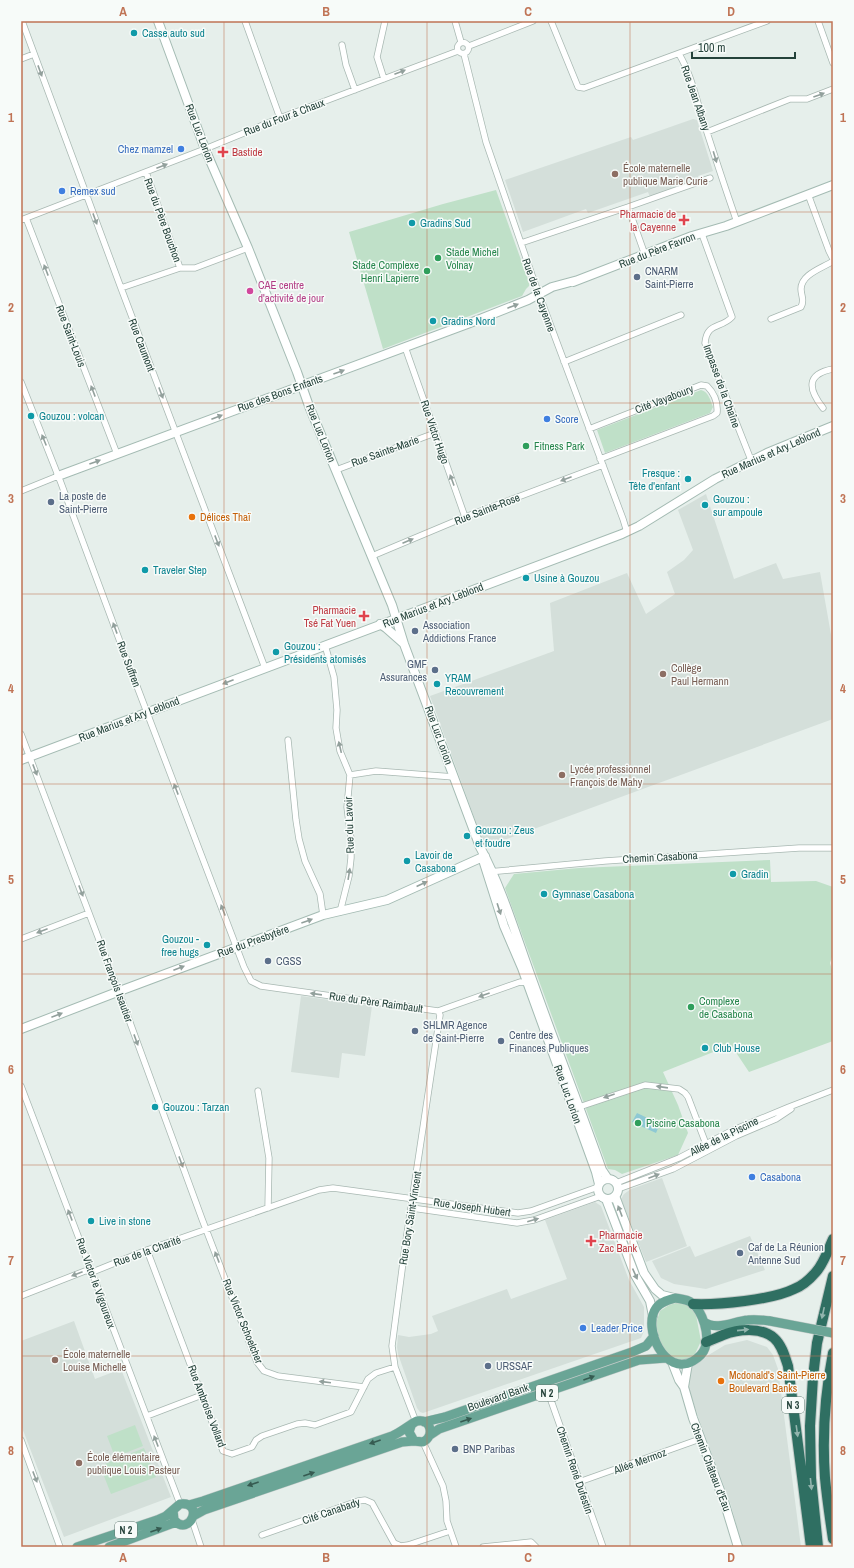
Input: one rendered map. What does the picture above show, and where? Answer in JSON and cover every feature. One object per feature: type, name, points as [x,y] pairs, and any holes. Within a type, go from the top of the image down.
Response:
[{"type":"highway","points":[[693,1304],[709,1305],[778,1295],[794,1289],[806,1282],[817,1271],[833,1239]]},
{"type":"highway","name":"N 3","points":[[818,1547],[811,1478],[811,1412],[817,1343],[833,1276]]},
{"type":"highway","name":"N 3","points":[[706,1342],[734,1331],[749,1329],[774,1338],[783,1350],[788,1366],[810,1547]]},
{"type":"highway","points":[[833,1353],[828,1379],[825,1426],[825,1477],[833,1539]]},
{"type":"main road","points":[[669,1360],[659,1349],[654,1336],[653,1316],[656,1308],[662,1303],[675,1298],[687,1300],[693,1304],[700,1313],[704,1322],[706,1342],[702,1354],[694,1361],[688,1363]]},
{"type":"main road","points":[[704,1322],[717,1326],[750,1320],[770,1321],[833,1333]]},
{"type":"main road","points":[[706,1342],[733,1323]]},
{"type":"main road","name":"Boulevard Bank","points":[[184,1504],[203,1501],[392,1436],[417,1423],[445,1417],[630,1353],[646,1346],[654,1336]]},
{"type":"main road","name":"Boulevard Bank","points":[[430,1435],[440,1429],[639,1360],[669,1360]]},
{"type":"main road","name":"N 2","points":[[669,1360],[676,1364],[688,1363]]},
{"type":"main road","points":[[418,1442],[409,1436],[417,1423],[428,1426],[430,1435]]},
{"type":"main road","name":"N 2","points":[[109,1547],[176,1522],[186,1524],[204,1510],[402,1442],[418,1442],[429,1438],[430,1435]]},
{"type":"main road","points":[[184,1504],[193,1510],[192,1518]]},
{"type":"main road","name":"N 2","points":[[77,1547],[157,1520],[184,1504]]},
{"type":"main road","points":[[173,1510],[173,1517],[176,1522]]},
{"type":"street","name":"Rue Caumont","points":[[22,21],[86,195],[265,668]]},
{"type":"street","name":"Rue Luc Lorion","points":[[158,21],[205,149],[248,248],[309,406],[372,556],[489,871],[504,926],[576,1108],[602,1170],[608,1179]]},
{"type":"street","points":[[245,21],[280,118]]},
{"type":"street","points":[[384,21],[377,57],[384,79]]},
{"type":"street","points":[[455,21],[461,42],[458,45],[458,50],[464,54],[468,51],[468,46]]},
{"type":"street","points":[[468,46],[533,21]]},
{"type":"street","name":"Rue Jean Albany","points":[[551,21],[578,87],[584,88],[679,54],[684,63],[737,220]]},
{"type":"street","points":[[679,54],[767,21]]},
{"type":"street","points":[[818,21],[833,63]]},
{"type":"street","points":[[461,42],[466,43],[468,46]]},
{"type":"street","points":[[342,45],[346,64],[355,90]]},
{"type":"street","name":"Rue du Four à Chaux","points":[[23,219],[458,50]]},
{"type":"street","points":[[21,59],[34,54]]},
{"type":"street","name":"Rue de la Cayenne","points":[[464,54],[486,142],[539,295],[624,519],[627,532]]},
{"type":"street","points":[[707,132],[790,99],[804,99],[833,90]]},
{"type":"street","name":"Rue du Père Bouchon","points":[[146,172],[180,268]]},
{"type":"street","points":[[521,244],[710,178]]},
{"type":"street","name":"Rue du Père Favron","points":[[539,295],[699,234],[709,227],[737,220],[833,185]]},
{"type":"street","points":[[771,319],[801,307],[803,299],[800,288],[805,278],[833,260],[808,194]]},
{"type":"street","points":[[628,207],[645,255]]},
{"type":"street","name":"Rue Saint-Louis","points":[[23,219],[117,454]]},
{"type":"street","name":"Impasse de la Chaîne","points":[[699,234],[732,317],[730,320],[713,327],[708,332],[705,343],[751,460]]},
{"type":"street","name":"Rue du Père Bouchon","points":[[121,288],[180,268],[195,268],[248,248]]},
{"type":"street","name":"Rue des Bons Enfants","points":[[21,491],[405,347],[539,295]]},
{"type":"street","points":[[564,362],[681,315]]},
{"type":"street","name":"Rue Victor Hugo","points":[[405,347],[465,517]]},
{"type":"street","points":[[823,408],[818,403],[811,385],[812,379],[815,376],[833,369]]},
{"type":"street","name":"Rue Suffren","points":[[21,382],[237,946]]},
{"type":"street","name":"Cité Vayaboury","points":[[589,429],[700,385],[707,386],[711,390],[718,406],[717,413],[713,416],[600,459]]},
{"type":"street","name":"Rue Marius et Ary Leblond","points":[[21,760],[627,532],[715,479],[751,460],[833,426]]},
{"type":"street","name":"Rue Sainte-Marie","points":[[336,470],[435,433]]},
{"type":"street","name":"Rue Sainte-Rose","points":[[372,556],[465,517],[603,465]]},
{"type":"street","points":[[380,624],[394,634],[404,644]]},
{"type":"street","name":"Rue du Lavoir","points":[[325,645],[334,677],[337,710],[336,728],[340,752],[350,775],[347,807],[351,840],[351,858],[349,876],[340,912]]},
{"type":"street","name":"Rue François Isautier","points":[[21,734],[119,991],[206,1229]]},
{"type":"street","points":[[288,740],[296,820],[305,861],[320,894],[323,915]]},
{"type":"street","points":[[350,775],[376,771],[454,777]]},
{"type":"street","name":"Chemin Casabona","points":[[489,871],[604,860],[799,848],[833,848]]},
{"type":"street","name":"Rue du Presbytère","points":[[21,1029],[237,946],[323,915],[387,900],[484,857]]},
{"type":"street","points":[[468,863],[489,871]]},
{"type":"street","name":"Rue Luc Lorion","points":[[489,871],[512,922],[576,1108],[599,1185],[598,1190],[611,1193]]},
{"type":"street","points":[[21,939],[89,912]]},
{"type":"street","name":"Rue du Père Raimbault","points":[[237,946],[251,982],[261,986],[438,1011],[520,982],[526,982]]},
{"type":"street","points":[[526,982],[534,987]]},
{"type":"street","name":"Rue Bory Saint-Vincent","points":[[417,1423],[395,1367],[392,1346],[440,1015],[438,1011]]},
{"type":"street","points":[[576,1108],[645,1084],[679,1089],[688,1097],[706,1144],[706,1147],[700,1154]]},
{"type":"street","name":"Rue Victor le Vigoureux","points":[[21,1086],[147,1416],[184,1504]]},
{"type":"street","name":"Allée de la Piscine","points":[[611,1193],[731,1131],[833,1090]]},
{"type":"street","points":[[258,1091],[269,1158],[268,1208]]},
{"type":"street","name":"Allée de la Piscine","points":[[611,1193],[673,1168],[736,1136],[776,1119],[790,1110],[833,1094]]},
{"type":"street","points":[[599,1185],[604,1180],[608,1179],[635,1275],[650,1301],[653,1316]]},
{"type":"street","name":"Rue Joseph Hubert","points":[[206,1229],[320,1190],[333,1188],[518,1213],[531,1211],[599,1185]]},
{"type":"street","points":[[611,1193],[644,1273],[655,1289],[662,1295],[675,1298]]},
{"type":"street","name":"Rue Joseph Hubert","points":[[412,1208],[517,1223],[534,1220],[611,1193]]},
{"type":"street","name":"Rue de la Charité","points":[[21,1296],[85,1271],[95,1271],[147,1250],[206,1229]]},
{"type":"street","name":"Rue Victor Schoelcher","points":[[206,1229],[257,1362],[264,1371],[278,1376],[364,1387]]},
{"type":"street","name":"Rue Ambroise Vollard","points":[[147,1250],[223,1451],[232,1454],[252,1446],[256,1440],[262,1436],[297,1424],[305,1423],[315,1425],[352,1412],[364,1387]]},
{"type":"street","name":"Chemin Château d'Eau","points":[[669,1360],[684,1387],[700,1439],[724,1501],[738,1547]]},
{"type":"street","points":[[684,1387],[688,1363]]},
{"type":"street","points":[[364,1387],[368,1380],[376,1373],[395,1367]]},
{"type":"street","name":"Chemin René Dufestin","points":[[548,1392],[603,1547]]},
{"type":"street","points":[[147,1416],[202,1395]]},
{"type":"street","name":"Allée Mermoz","points":[[579,1482],[700,1439]]},
{"type":"street","points":[[21,1440],[60,1547]]},
{"type":"street","points":[[418,1442],[443,1486],[446,1501],[447,1521],[456,1547]]},
{"type":"street","name":"Cité Canabady","points":[[262,1535],[358,1501],[365,1500],[372,1503],[394,1543],[401,1546],[450,1531]]},
{"type":"street","points":[[192,1518],[201,1547]]},
{"type":"street","points":[[483,1547],[531,1542],[536,1547]]},
{"type":"shaded area","name":"École maternelle publique Marie Curie","points":[[693,119],[697,120],[713,171],[698,176],[699,179],[650,197],[648,192],[588,213],[586,209],[523,232],[505,180],[631,137],[633,140]]},
{"type":"shaded area","name":"Collège Paul Hermann","points":[[706,494],[734,579],[776,563],[783,579],[820,572],[833,646],[833,719],[485,847],[430,696],[554,651],[550,603],[627,573],[646,614],[675,594],[667,572],[684,560],[693,550],[678,510]]},
{"type":"shaded area","points":[[301,996],[372,1006],[365,1056],[342,1053],[339,1078],[291,1072]]},
{"type":"shaded area","points":[[662,1178],[687,1246],[646,1262],[621,1199],[624,1194],[631,1189]]},
{"type":"shaded area","points":[[595,1202],[601,1206],[629,1280],[644,1307],[644,1331],[641,1338],[423,1413],[420,1412],[417,1408],[398,1354],[398,1335],[409,1337],[431,1334],[438,1331],[432,1316],[507,1289],[511,1299],[567,1279],[545,1220]]},
{"type":"shaded area","points":[[750,1236],[765,1270],[706,1289],[674,1284],[661,1278],[652,1261],[690,1246],[695,1257]]},
{"type":"shaded area","points":[[74,1321],[95,1379],[121,1369],[171,1497],[64,1537],[21,1425],[21,1341]]},
{"type":"shaded area","points":[[747,1340],[767,1347],[773,1355],[778,1369],[801,1547],[742,1547],[731,1505],[687,1383],[688,1369],[725,1345]]},
{"type":"green space","name":"Stade Michel Volnay","points":[[496,190],[530,285],[522,296],[383,349],[349,232]]},
{"type":"green space","points":[[701,390],[708,394],[710,399],[713,407],[710,413],[605,453],[597,430]]},
{"type":"green space","name":"Complexe de Casabona","points":[[770,860],[771,882],[816,881],[833,887],[833,954],[830,963],[833,973],[833,1041],[749,1072],[731,1045],[663,1072],[678,1105],[688,1133],[678,1155],[622,1174],[615,1170],[608,1169],[505,888],[514,874],[579,868]]},
{"type":"green space","points":[[676,1303],[686,1304],[696,1315],[701,1341],[695,1354],[683,1360],[670,1358],[659,1342],[656,1323],[660,1311],[669,1305]]},
{"type":"green space","points":[[135,1425],[143,1446],[115,1457],[107,1436]]},
{"type":"green space","points":[[144,1448],[156,1477],[111,1494],[100,1466]]},
{"type":"water","points":[[637,1113],[660,1124],[656,1133],[632,1122]]},
{"type":"place","name":"Casse auto sud","points":[[134,33]]},
{"type":"place","name":"Chez mamzel","points":[[181,149]]},
{"type":"place","name":"Bastide","points":[[223,152]]},
{"type":"place","name":"École maternelle publique Marie Curie","points":[[615,174]]},
{"type":"place","name":"Remex sud","points":[[62,191]]},
{"type":"place","name":"Pharmacie de la Cayenne","points":[[684,220]]},
{"type":"place","name":"Gradins Sud","points":[[412,223]]},
{"type":"place","name":"Stade Michel Volnay","points":[[438,258]]},
{"type":"place","name":"Stade Complexe Henri Lapierre","points":[[427,271]]},
{"type":"place","name":"CNARM Saint-Pierre","points":[[637,277]]},
{"type":"place","name":"CAE centre d'activité de jour","points":[[250,291]]},
{"type":"place","name":"Gradins Nord","points":[[433,321]]},
{"type":"place","name":"Gouzou : volcan","points":[[31,416]]},
{"type":"place","name":"Score","points":[[547,419]]},
{"type":"place","name":"Fitness Park","points":[[526,446]]},
{"type":"place","name":"Fresque : Tête d'enfant","points":[[688,479]]},
{"type":"place","name":"La poste de Saint-Pierre","points":[[51,502]]},
{"type":"place","name":"Gouzou : sur ampoule","points":[[705,505]]},
{"type":"place","name":"Délices Thaï","points":[[192,517]]},
{"type":"place","name":"Traveler Step","points":[[145,570]]},
{"type":"place","name":"Usine à Gouzou","points":[[526,578]]},
{"type":"place","name":"Pharmacie Tsé Fat Yuen","points":[[364,616]]},
{"type":"place","name":"Association Addictions France","points":[[415,631]]},
{"type":"place","name":"Gouzou : Présidents atomisés","points":[[276,652]]},
{"type":"place","name":"GMF Assurances","points":[[435,670]]},
{"type":"place","name":"Collège Paul Hermann","points":[[663,674]]},
{"type":"place","name":"YRAM Recouvrement","points":[[437,684]]},
{"type":"place","name":"Lycée professionnel François de Mahy","points":[[562,775]]},
{"type":"place","name":"Gouzou : Zeus et foudre","points":[[467,836]]},
{"type":"place","name":"Lavoir de Casabona","points":[[407,861]]},
{"type":"place","name":"Gradin","points":[[733,874]]},
{"type":"place","name":"Gymnase Casabona","points":[[544,894]]},
{"type":"place","name":"Gouzou - free hugs","points":[[207,945]]},
{"type":"place","name":"CGSS","points":[[268,961]]},
{"type":"place","name":"Complexe de Casabona","points":[[691,1007]]},
{"type":"place","name":"SHLMR Agence de Saint-Pierre","points":[[415,1031]]},
{"type":"place","name":"Centre des Finances Publiques","points":[[501,1041]]},
{"type":"place","name":"Club House","points":[[705,1048]]},
{"type":"place","name":"Gouzou : Tarzan","points":[[155,1107]]},
{"type":"place","name":"Piscine Casabona","points":[[638,1123]]},
{"type":"place","name":"Casabona","points":[[752,1177]]},
{"type":"place","name":"Live in stone","points":[[91,1221]]},
{"type":"place","name":"Pharmacie Zac Bank","points":[[591,1241]]},
{"type":"place","name":"Caf de La Réunion Antenne Sud","points":[[740,1253]]},
{"type":"place","name":"Leader Price","points":[[583,1328]]},
{"type":"place","name":"École maternelle Louise Michelle","points":[[55,1360]]},
{"type":"place","name":"URSSAF","points":[[488,1366]]},
{"type":"place","name":"Mcdonald's Saint-Pierre Boulevard Banks","points":[[721,1381]]},
{"type":"place","name":"BNP Paribas","points":[[455,1449]]},
{"type":"place","name":"École élémentaire publique Louis Pasteur","points":[[79,1463]]}]
